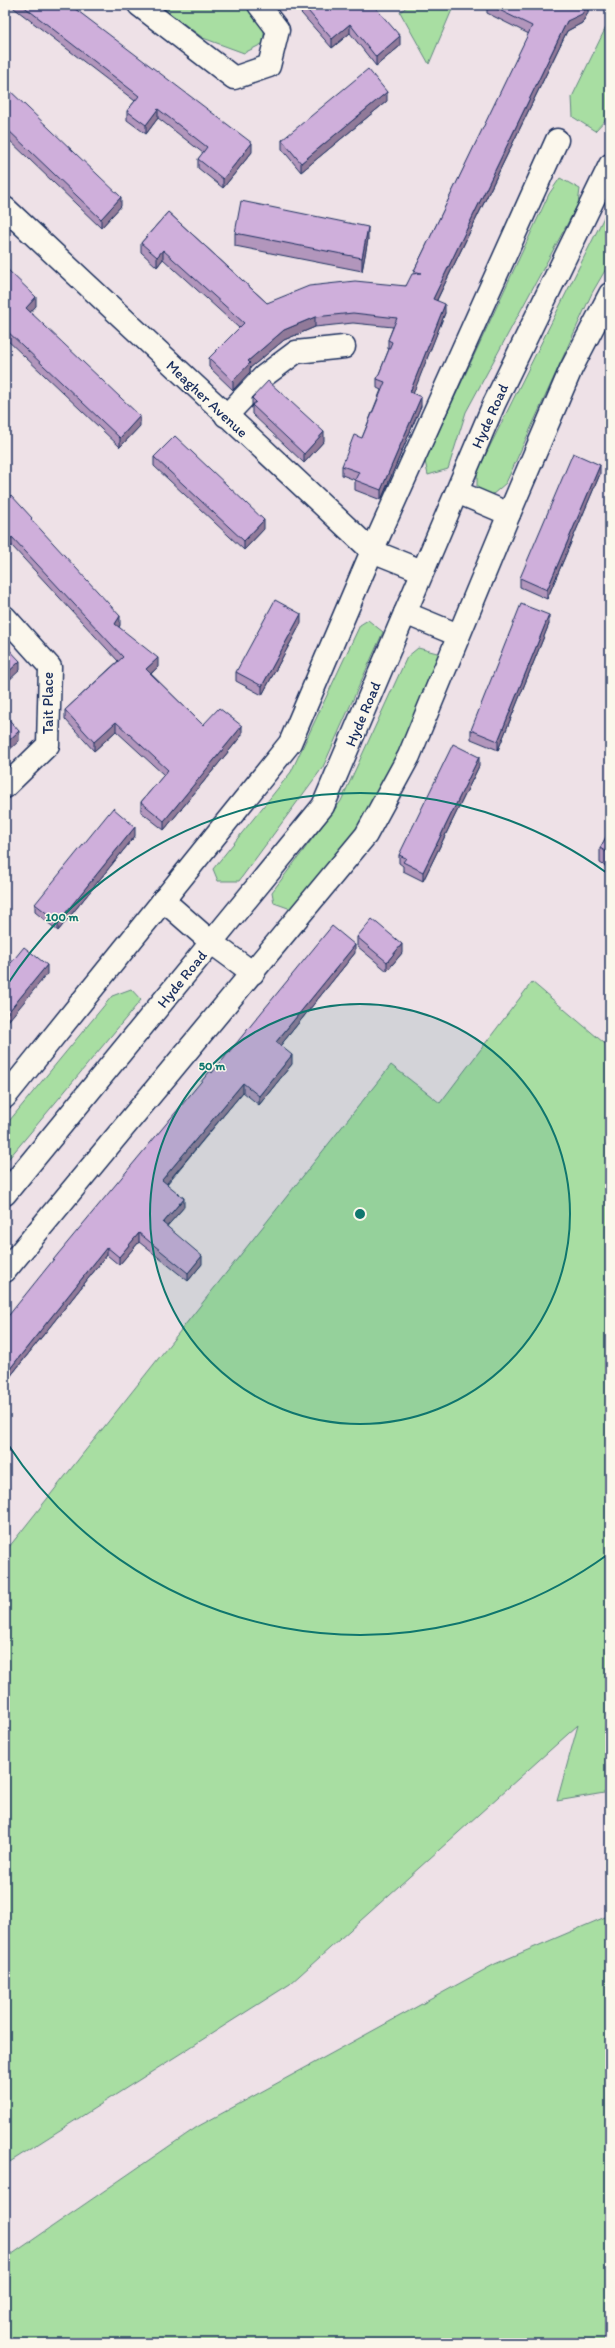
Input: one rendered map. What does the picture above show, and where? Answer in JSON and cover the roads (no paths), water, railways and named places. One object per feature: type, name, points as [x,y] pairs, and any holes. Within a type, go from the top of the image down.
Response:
[{"type":"street","points":[[140,5],[234,78],[269,66],[278,30],[259,5]]},
{"type":"street","points":[[5,1097],[290,743],[372,551],[557,140]]},
{"type":"street","name":"Hyde Road","points":[[5,1194],[323,806],[494,404],[610,165]]},
{"type":"street","name":"Meagher Avenue","points":[[5,208],[372,551],[422,571]]},
{"type":"street","points":[[5,1271],[366,835],[409,756],[458,635],[571,369],[610,294]]},
{"type":"street","points":[[226,416],[264,376],[296,352],[344,347]]},
{"type":"street","points":[[457,492],[509,514]]},
{"type":"street","points":[[406,613],[458,635]]},
{"type":"street","name":"Tait Place","points":[[5,617],[50,667],[48,745],[5,787]]},
{"type":"street","points":[[163,900],[212,943],[253,973]]}]
